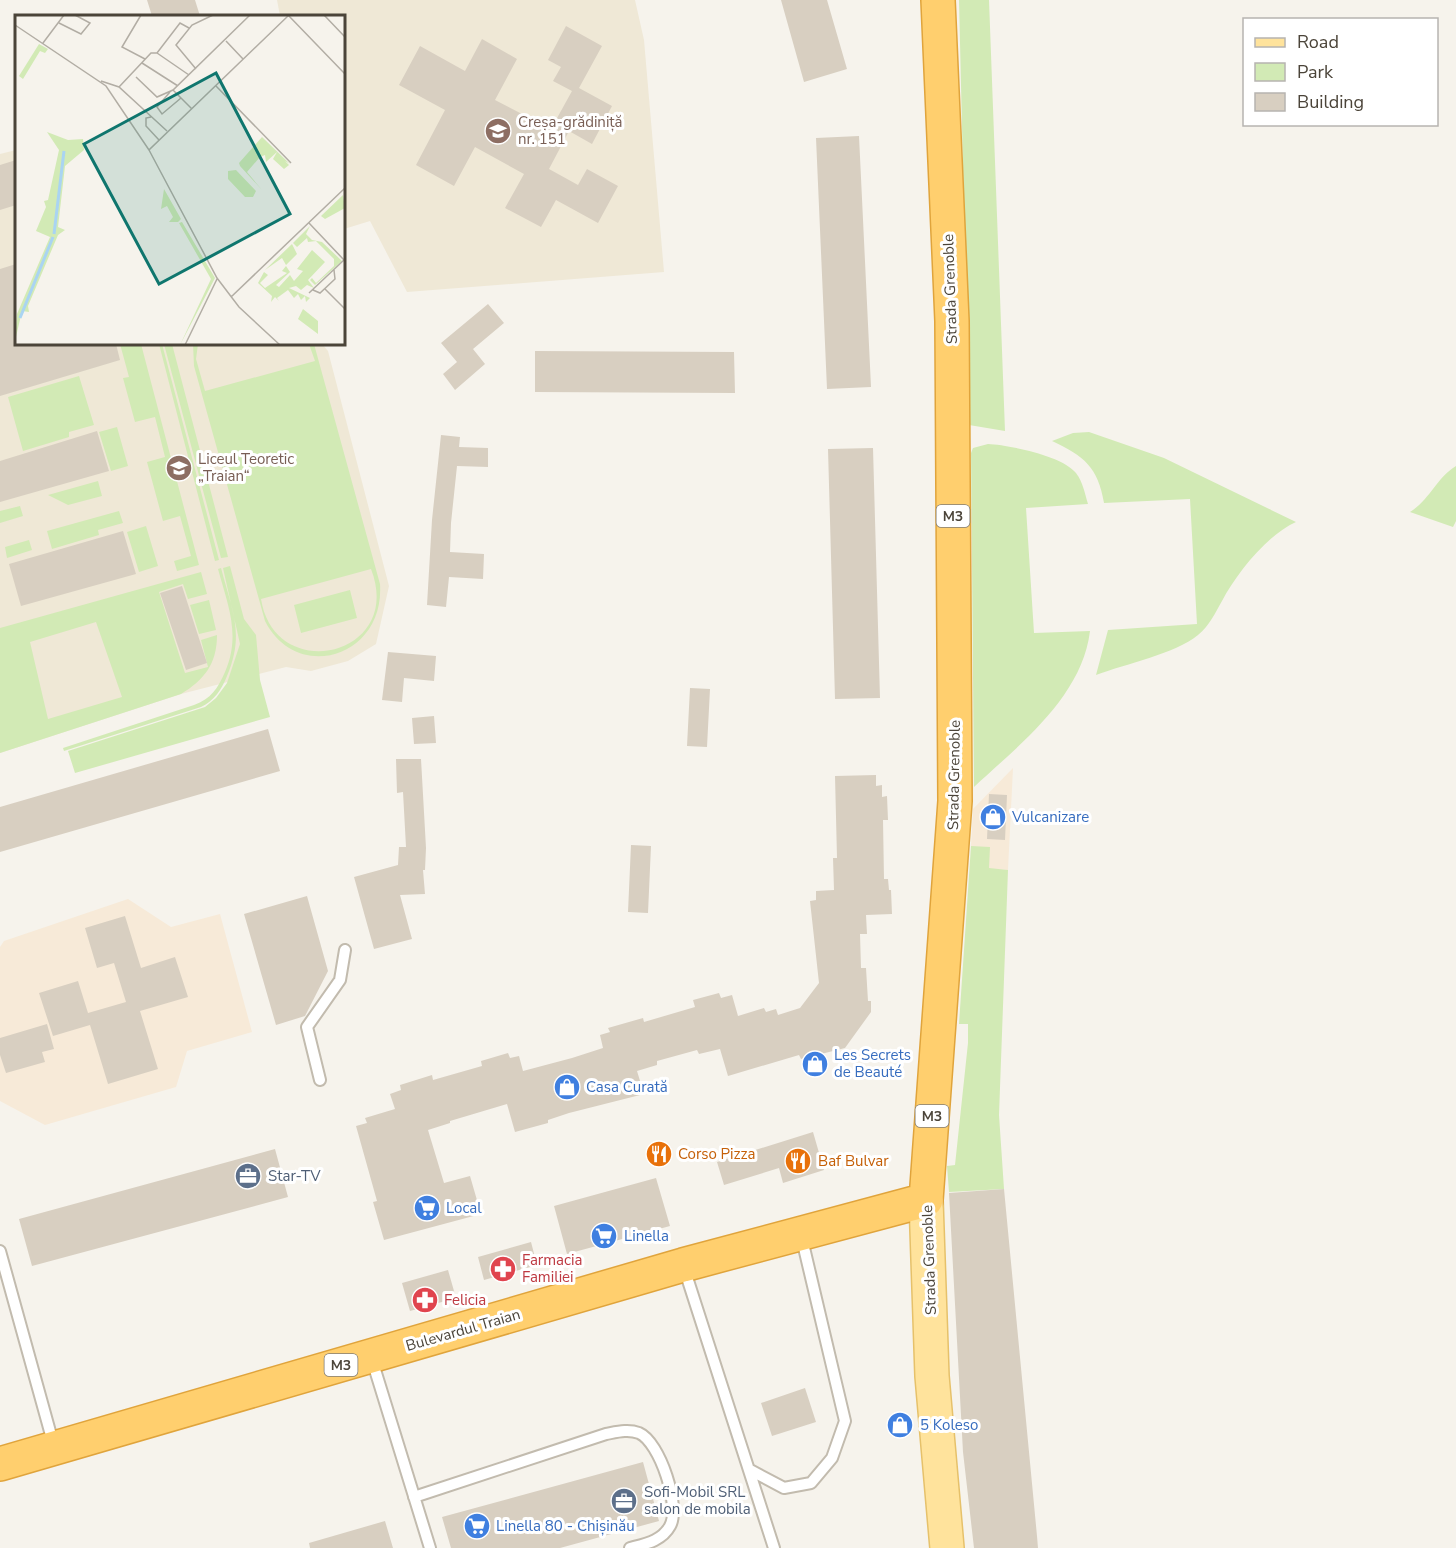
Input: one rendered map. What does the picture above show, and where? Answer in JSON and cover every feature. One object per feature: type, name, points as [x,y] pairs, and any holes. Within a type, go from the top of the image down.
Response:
[{"type":"highway","name":"Strada Grenoble","points":[[926,1200],[955,801],[952,321],[938,0]]},
{"type":"highway","name":"Bulevardul Traian","points":[[0,1464],[683,1265],[926,1200]]},
{"type":"main road","name":"Strada Grenoble","points":[[926,1200],[932,1376],[947,1548]]},
{"type":"lane","points":[[320,1080],[307,1027],[340,980],[345,950]]},
{"type":"lane","points":[[750,1470],[784,1488],[811,1483],[832,1458],[845,1421],[800,1233]]},
{"type":"lane","points":[[0,1251],[54,1449]]},
{"type":"lane","points":[[683,1265],[774,1548]]},
{"type":"lane","points":[[370,1356],[429,1548]]},
{"type":"lane","points":[[414,1497],[606,1434],[626,1431],[639,1434],[652,1442],[659,1453],[674,1511],[671,1525],[662,1535],[651,1542],[630,1548]]},
{"type":"shaded area","name":"Creșa-grădiniță nr. 151","points":[[277,0],[635,0],[644,40],[664,272],[407,292],[370,221],[345,229],[345,15],[280,15]]},
{"type":"shaded area","name":"Liceul Teoretic „Traian“","points":[[15,150],[15,345],[323,345],[328,351],[389,586],[376,644],[348,661],[311,671],[286,667],[181,694],[0,753],[0,154]]},
{"type":"shaded area","points":[[1013,768],[1008,870],[989,869],[971,846],[973,809]]},
{"type":"shaded area","points":[[128,899],[171,927],[220,914],[252,1032],[187,1051],[176,1087],[45,1125],[0,1101],[0,947],[4,941]]},
{"type":"green space","points":[[959,0],[989,0],[1005,431],[969,425]]},
{"type":"green space","points":[[120,345],[141,345],[199,565],[177,571],[174,561],[191,556],[180,516],[163,521],[147,462],[165,457],[155,417],[135,422],[123,378],[129,377]]},
{"type":"green space","points":[[159,345],[162,345],[219,560],[215,561]]},
{"type":"green space","points":[[164,345],[172,345],[228,557],[221,558]]},
{"type":"green space","points":[[193,345],[198,345],[196,359],[205,391],[315,361],[309,345],[314,345],[380,584],[378,609],[369,629],[354,644],[336,654],[317,656],[297,652],[279,640],[265,621],[194,366]],"holes":[[[371,569],[377,599],[370,623],[355,640],[334,649],[311,651],[289,643],[271,626],[261,599]]]},
{"type":"green space","points":[[79,376],[94,425],[69,432],[69,437],[23,451],[8,397]]},
{"type":"green space","points":[[117,427],[128,466],[111,471],[99,432]]},
{"type":"green space","points":[[1089,432],[1164,458],[1296,522],[1274,536],[1254,556],[1228,590],[1209,623],[1198,635],[1176,648],[1096,675],[1108,630],[1197,624],[1190,499],[1104,503],[1098,480],[1088,464],[1073,452],[1052,441],[1073,433]]},
{"type":"green space","points":[[988,444],[1022,449],[1048,457],[1060,461],[1076,473],[1084,488],[1088,504],[1026,508],[1034,633],[1090,631],[1085,655],[1062,698],[1029,736],[974,787],[971,453],[973,448]]},
{"type":"green space","points":[[1456,466],[1456,521],[1453,527],[1410,512],[1423,501],[1449,471]]},
{"type":"green space","points":[[98,481],[102,496],[68,505],[48,495]]},
{"type":"green space","points":[[20,506],[23,516],[0,523],[0,511]]},
{"type":"green space","points":[[119,511],[123,523],[98,530],[99,535],[52,549],[47,531]]},
{"type":"green space","points":[[146,526],[158,566],[139,572],[127,532]]},
{"type":"green space","points":[[29,540],[32,550],[7,558],[5,547]]},
{"type":"green space","points":[[230,566],[244,619],[256,635],[260,680],[270,717],[75,773],[68,751],[205,707],[216,698],[227,683],[240,644],[223,568]]},
{"type":"green space","points":[[221,568],[236,634],[232,661],[225,681],[217,694],[201,707],[64,751],[63,748],[194,705],[205,700],[213,692],[225,672],[232,646],[229,608],[218,569]]},
{"type":"green space","points":[[201,572],[207,594],[188,599],[183,584],[159,592],[185,673],[208,667],[201,640],[217,635],[215,654],[208,670],[181,694],[0,753],[0,628]],"holes":[[[96,622],[122,697],[48,719],[30,642]]]},
{"type":"green space","points":[[350,590],[357,618],[301,633],[294,605]]},
{"type":"green space","points":[[209,600],[216,630],[199,634],[190,605]]},
{"type":"green space","points":[[971,846],[990,847],[989,868],[1008,870],[999,1115],[1004,1189],[949,1192],[947,1166],[955,1165],[968,1043],[968,1024],[959,1024]]},
{"type":"building","points":[[147,0],[195,0],[200,15],[152,15]]},
{"type":"building","points":[[781,0],[827,0],[847,69],[804,82]]},
{"type":"building","points":[[566,26],[602,46],[579,88],[612,106],[592,144],[569,131],[549,169],[578,185],[587,169],[618,186],[598,223],[556,200],[541,227],[505,208],[524,174],[475,147],[454,186],[416,165],[445,110],[399,85],[420,46],[465,71],[482,39],[517,59],[495,100],[551,129],[572,91],[553,81],[561,67],[548,60]]},
{"type":"building","points":[[859,136],[871,387],[827,389],[816,138]]},
{"type":"building","points":[[15,160],[15,205],[0,210],[0,165]]},
{"type":"building","points":[[15,264],[15,345],[116,345],[120,360],[0,396],[0,269]]},
{"type":"building","points":[[488,304],[504,323],[473,349],[485,364],[455,390],[443,374],[457,362],[441,343]]},
{"type":"building","points":[[535,351],[734,352],[735,393],[535,392]]},
{"type":"building","points":[[97,431],[109,471],[0,502],[0,461]]},
{"type":"building","points":[[441,435],[460,437],[459,447],[488,448],[488,467],[457,466],[451,523],[450,552],[484,554],[483,579],[449,577],[446,607],[427,605],[432,520]]},
{"type":"building","points":[[873,448],[880,698],[835,699],[828,449]]},
{"type":"building","points":[[123,531],[136,574],[21,606],[9,564]]},
{"type":"building","points":[[182,586],[207,663],[186,670],[160,593]]},
{"type":"building","points":[[388,652],[436,656],[434,681],[404,678],[402,702],[382,700]]},
{"type":"building","points":[[690,688],[710,689],[707,747],[687,746]]},
{"type":"building","points":[[434,716],[436,743],[414,744],[412,718]]},
{"type":"building","points":[[268,729],[280,771],[0,852],[0,807]]},
{"type":"building","points":[[396,759],[421,759],[426,848],[425,870],[423,870],[425,894],[400,895],[412,939],[374,949],[354,877],[398,865],[399,847],[406,847],[403,792],[397,793]]},
{"type":"building","points":[[876,775],[876,786],[882,785],[882,797],[887,796],[888,820],[883,820],[884,879],[888,879],[889,890],[891,890],[892,914],[866,915],[867,934],[860,934],[861,968],[866,968],[871,1012],[845,1048],[801,1059],[799,1055],[728,1076],[720,1049],[699,1054],[697,1050],[657,1061],[657,1065],[637,1071],[644,1094],[569,1113],[548,1120],[548,1123],[515,1132],[507,1104],[428,1130],[444,1183],[470,1176],[481,1214],[384,1240],[373,1202],[377,1201],[356,1126],[367,1123],[365,1118],[395,1109],[390,1094],[401,1090],[400,1085],[432,1075],[433,1080],[482,1066],[481,1061],[508,1053],[510,1058],[519,1056],[523,1071],[572,1058],[603,1048],[600,1035],[610,1032],[608,1028],[643,1018],[644,1022],[695,1007],[693,1000],[719,993],[721,998],[732,995],[738,1016],[764,1008],[766,1012],[776,1009],[778,1015],[800,1008],[819,983],[810,901],[816,900],[816,891],[834,890],[833,858],[837,858],[835,776]]},
{"type":"building","points":[[989,794],[1007,795],[1005,840],[987,839]]},
{"type":"building","points":[[631,845],[651,846],[648,913],[628,912]]},
{"type":"building","points":[[307,896],[328,971],[305,1016],[276,1025],[244,914]]},
{"type":"building","points":[[125,916],[141,968],[175,957],[188,997],[140,1011],[158,1069],[108,1084],[90,1025],[53,1036],[39,993],[78,981],[88,1013],[126,1002],[114,963],[97,968],[85,928]]},
{"type":"building","points":[[47,1024],[54,1049],[42,1052],[45,1062],[6,1073],[0,1055],[0,1038]]},
{"type":"building","points":[[813,1132],[824,1170],[783,1183],[779,1168],[724,1185],[717,1162]]},
{"type":"building","points":[[275,1149],[288,1197],[32,1266],[19,1219]]},
{"type":"building","points":[[656,1178],[670,1226],[567,1254],[554,1206]]},
{"type":"building","points":[[1004,1189],[1038,1548],[974,1548],[963,1452],[949,1193]]},
{"type":"building","points":[[531,1242],[537,1265],[484,1280],[478,1257]]},
{"type":"building","points":[[448,1270],[456,1298],[410,1311],[402,1283]]},
{"type":"building","points":[[805,1388],[816,1422],[772,1436],[761,1403]]},
{"type":"building","points":[[643,1462],[659,1521],[560,1548],[451,1548],[442,1517]]},
{"type":"building","points":[[385,1521],[393,1548],[310,1548],[309,1543]]},
{"type":"place","name":"Creșa-grădiniță nr. 151","points":[[498,131]]},
{"type":"place","name":"Liceul Teoretic „Traian“","points":[[179,468]]},
{"type":"place","name":"Vulcanizare","points":[[993,817]]},
{"type":"place","name":"Les Secrets de Beauté","points":[[815,1064]]},
{"type":"place","name":"Casa Curată","points":[[567,1087]]},
{"type":"place","name":"Corso Pizza","points":[[659,1154]]},
{"type":"place","name":"Baf Bulvar","points":[[798,1161]]},
{"type":"place","name":"Star-TV","points":[[248,1176]]},
{"type":"place","name":"Local","points":[[427,1208]]},
{"type":"place","name":"Linella","points":[[604,1236]]},
{"type":"place","name":"Farmacia Familiei","points":[[503,1269]]},
{"type":"place","name":"Felicia","points":[[425,1300]]},
{"type":"place","name":"5 Koleso","points":[[900,1425]]},
{"type":"place","name":"Sofi-Mobil SRL salon de mobila","points":[[624,1501]]},
{"type":"place","name":"Linella 80 - Chișinău","points":[[477,1526]]}]
